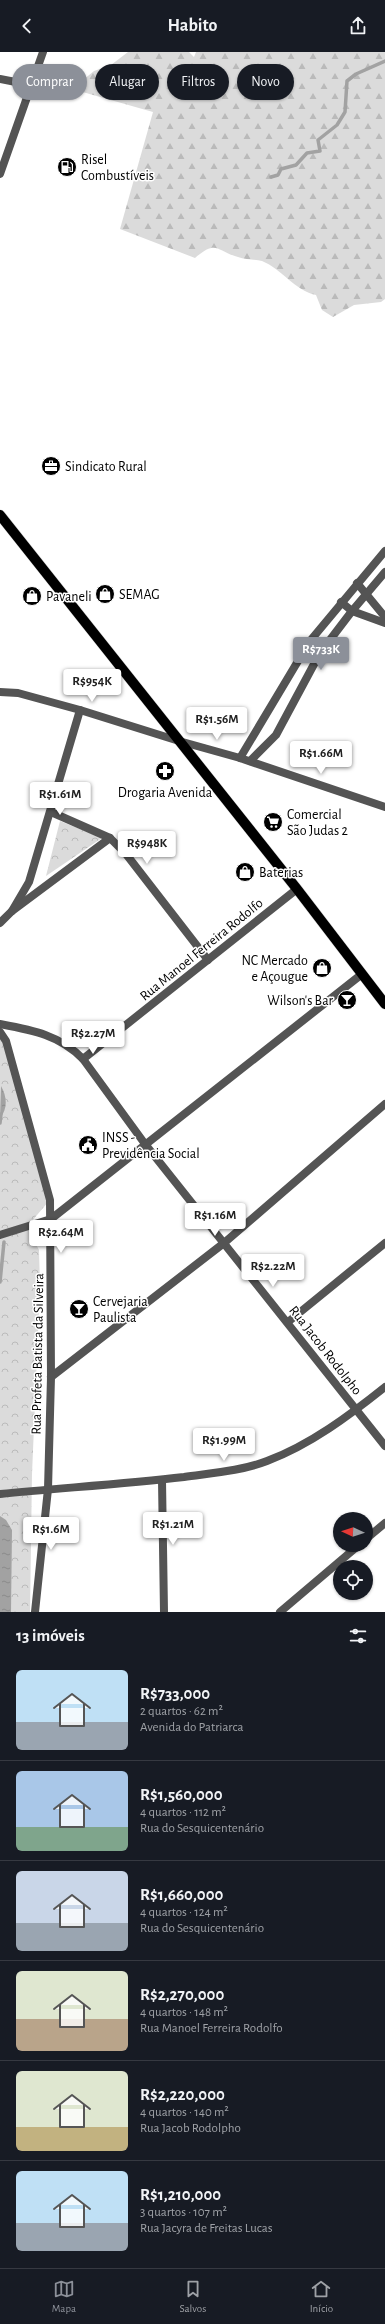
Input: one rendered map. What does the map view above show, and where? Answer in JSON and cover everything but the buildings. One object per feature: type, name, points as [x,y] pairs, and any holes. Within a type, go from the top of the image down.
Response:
[{"type":"main road","points":[[0,515],[297,889],[385,1004]]},
{"type":"street","points":[[39,64],[43,52]]},
{"type":"street","points":[[0,79],[12,81]]},
{"type":"street","points":[[0,174],[26,100]]},
{"type":"street","points":[[240,758],[310,641],[340,602],[385,551]]},
{"type":"street","points":[[250,761],[276,735],[320,653],[352,610],[385,572]]},
{"type":"street","points":[[357,583],[385,616]]},
{"type":"street","points":[[340,602],[352,610],[385,623]]},
{"type":"street","points":[[0,692],[18,693],[80,710],[179,742],[250,761],[385,808]]},
{"type":"street","points":[[12,911],[30,882],[80,710]]},
{"type":"street","points":[[51,812],[110,838],[126,854],[208,960]]},
{"type":"street","points":[[0,923],[12,911],[110,838]]},
{"type":"street","name":"Rua Manoel Ferreira Rodolfo","points":[[83,1059],[297,889]]},
{"type":"street","points":[[0,1235],[51,1219],[362,974]]},
{"type":"street","name":"Rua Jacob Rodolpho","points":[[0,1024],[33,1030],[55,1037],[72,1047],[83,1059],[145,1144],[288,1322],[385,1446]]},
{"type":"street","name":"Rua Profeta Batista da Silveira","points":[[0,1032],[6,1041],[50,1200],[51,1377],[48,1489],[35,1612]]},
{"type":"street","points":[[51,1377],[224,1243],[385,1104]]},
{"type":"street","points":[[288,1322],[385,1243]]},
{"type":"street","points":[[0,1494],[162,1480],[229,1471],[267,1462],[294,1449],[357,1410],[385,1387]]},
{"type":"street","points":[[162,1480],[164,1612]]},
{"type":"street","points":[[373,1533],[385,1523]]},
{"type":"street","points":[[280,1612],[351,1552]]},
{"type":"green space","points":[[128,52],[189,52],[194,57],[196,52],[385,52],[385,299],[381,302],[354,305],[333,317],[322,310],[316,295],[301,289],[276,269],[262,261],[241,258],[216,248],[208,249],[195,258],[120,229],[153,112],[111,100],[159,100],[159,64],[112,64]]},
{"type":"green space","points":[[94,71],[95,96],[87,93],[87,77]]},
{"type":"green space","points":[[60,821],[102,838],[46,876]]},
{"type":"green space","points":[[0,1035],[6,1041],[48,1202],[27,1227],[39,1250],[40,1285],[32,1474],[30,1612],[0,1612]]},
{"type":"water","points":[[1,1086],[6,1102],[3,1114],[0,1118]]},
{"type":"water","points":[[0,1516],[6,1520],[12,1530],[11,1612],[0,1612]]},
{"type":"waterway","points":[[271,177],[278,175],[281,169],[296,165],[307,153],[320,151],[318,140],[337,125],[345,112],[347,81],[356,74],[385,61]]},
{"type":"waterway","points":[[0,1123],[1,1114]]},
{"type":"waterway","points":[[0,1282],[4,1242]]},
{"type":"place","name":"Risel Combustíveis","points":[[67,167]]},
{"type":"place","name":"Sindicato Rural","points":[[51,466]]},
{"type":"place","name":"SEMAG","points":[[105,594]]},
{"type":"place","name":"Pavaneli","points":[[32,596]]},
{"type":"place","name":"Drogaria Avenida","points":[[165,771]]},
{"type":"place","name":"Comercial São Judas 2","points":[[273,822]]},
{"type":"place","name":"Baterias","points":[[245,872]]},
{"type":"place","name":"NC Mercado e Açougue","points":[[322,968]]},
{"type":"place","name":"Wilson's Bar","points":[[347,1000]]},
{"type":"place","name":"INSS - Previdência Social","points":[[88,1145]]},
{"type":"place","name":"Cervejaria Paulista","points":[[79,1309]]}]
